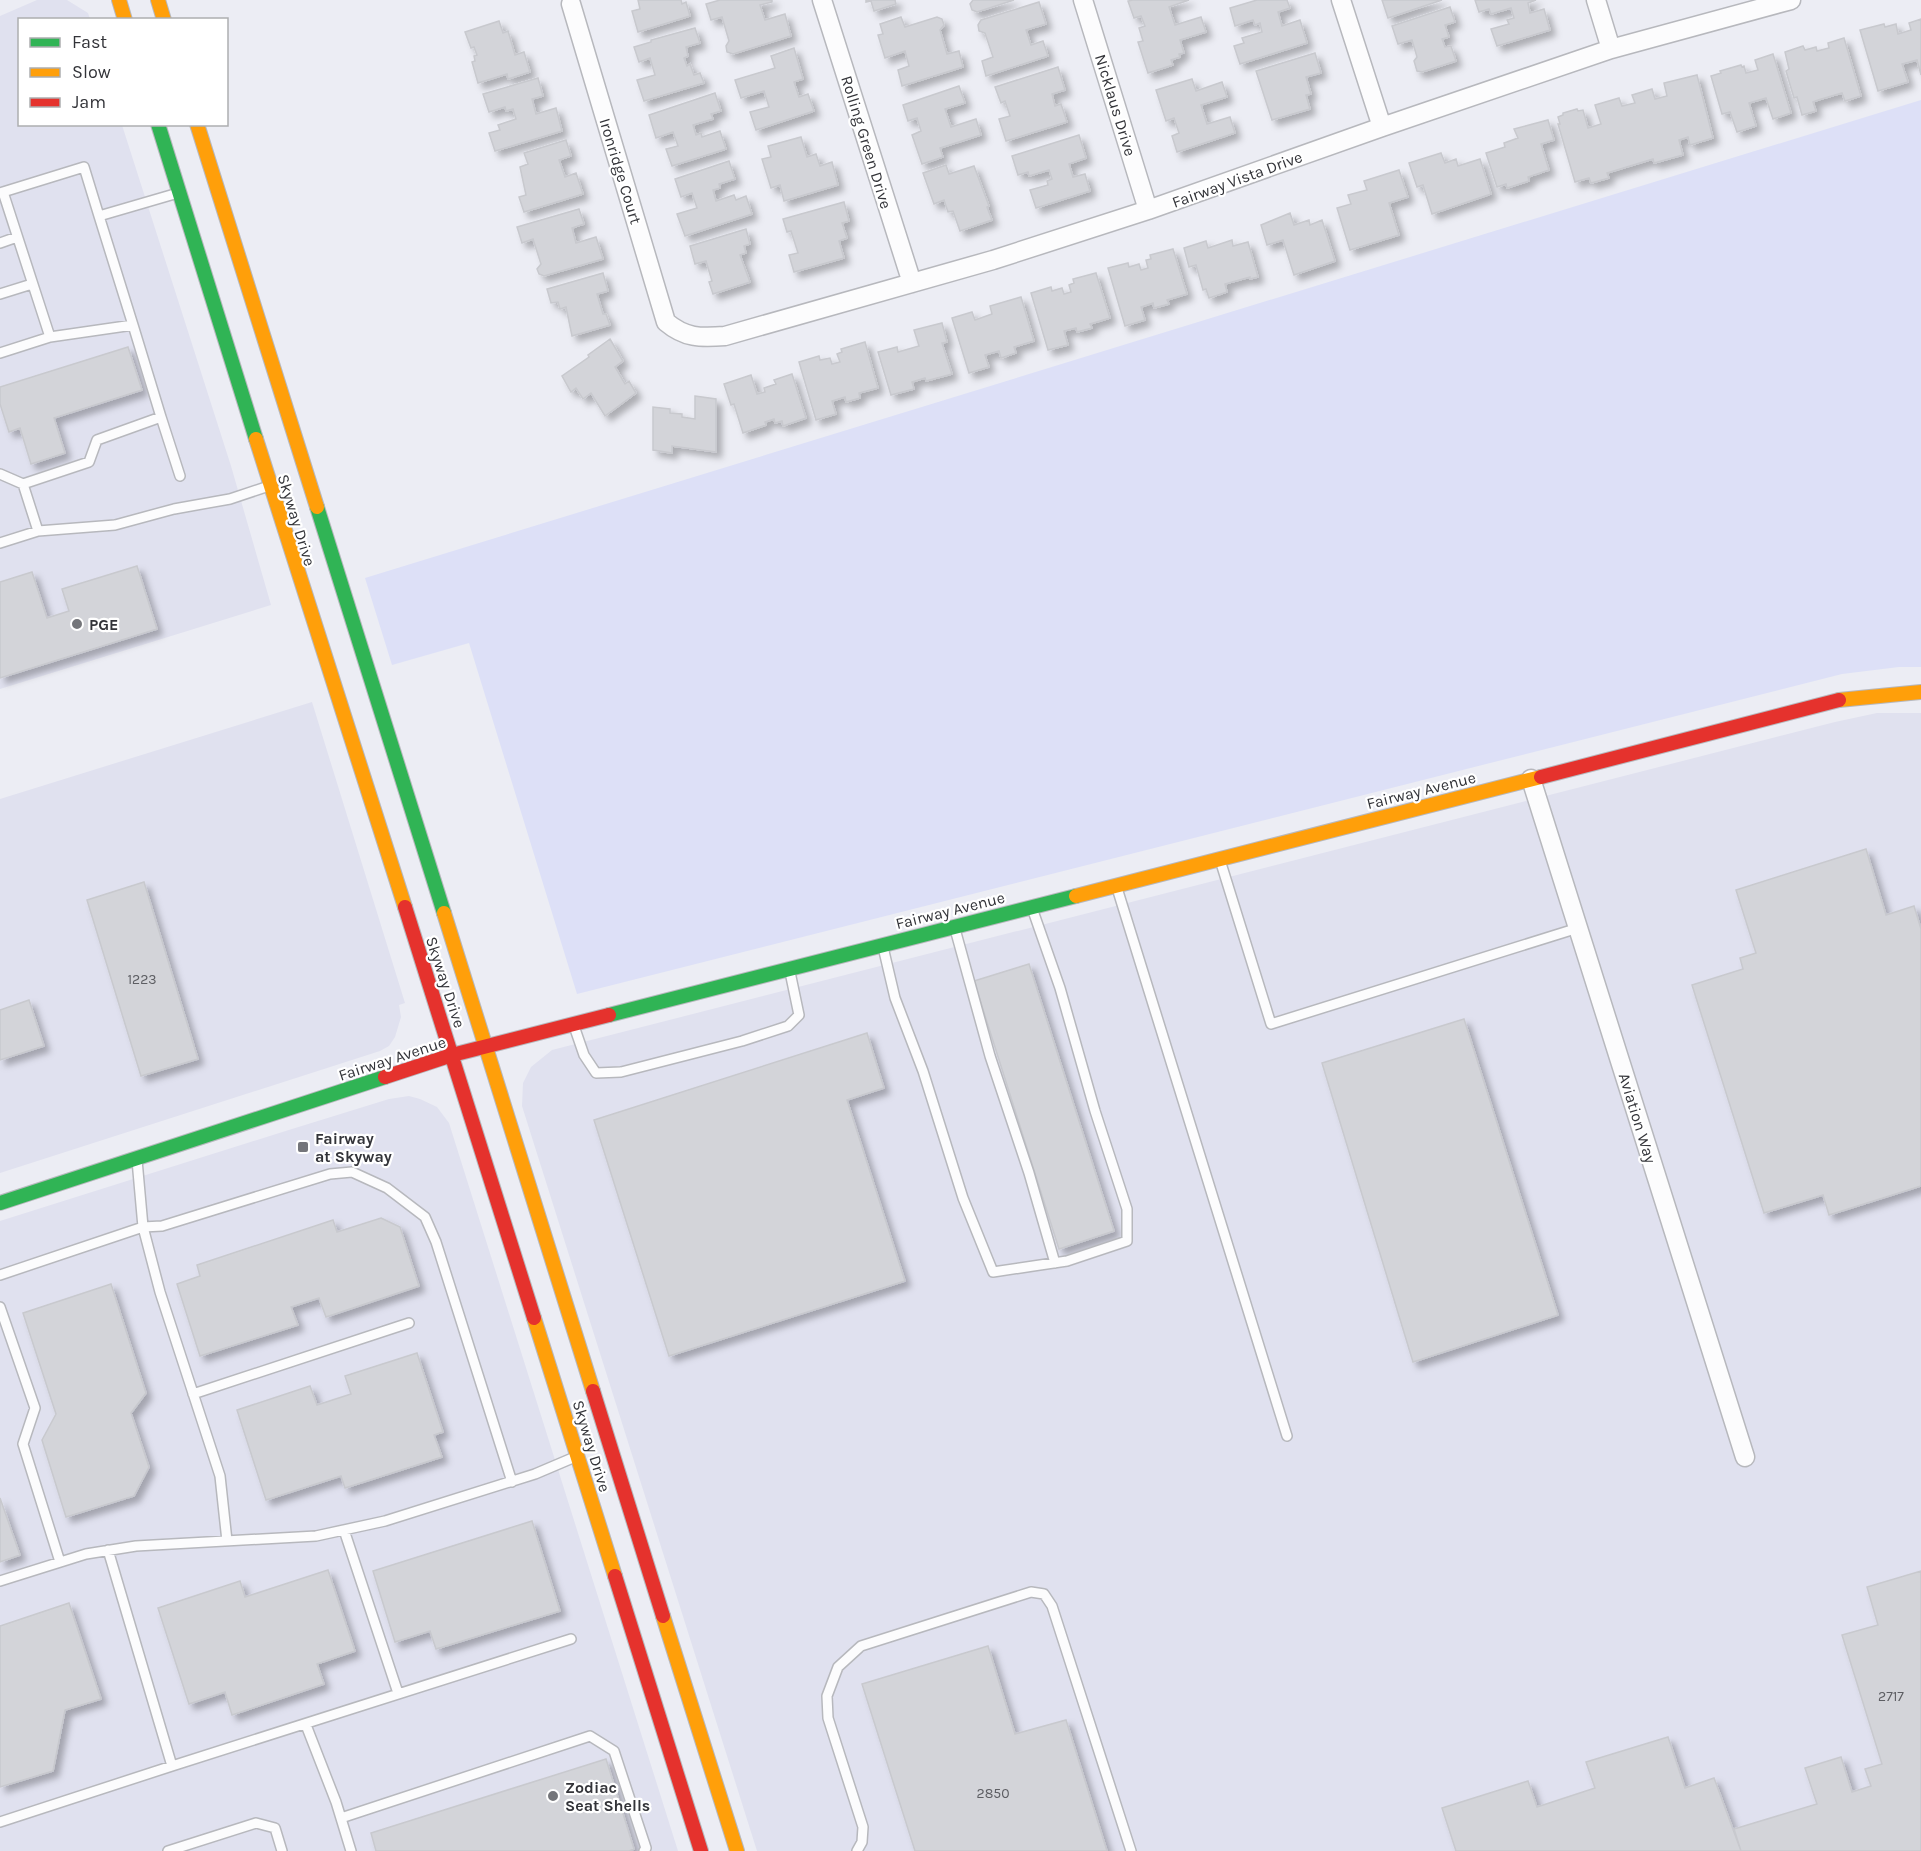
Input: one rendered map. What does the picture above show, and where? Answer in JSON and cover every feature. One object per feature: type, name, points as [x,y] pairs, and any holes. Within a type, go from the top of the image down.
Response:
[{"type":"main road","points":[[119,0],[124,18]]},
{"type":"main road","points":[[158,0],[163,18]]},
{"type":"main road","name":"Skyway Drive","points":[[159,126],[701,1851]]},
{"type":"main road","name":"Skyway Drive","points":[[197,126],[737,1851]]},
{"type":"main road","name":"Fairway Avenue","points":[[0,1203],[452,1055],[1840,700],[1920,692]]},
{"type":"street","name":"Rolling Green Drive","points":[[822,0],[912,283]]},
{"type":"street","name":"Nicklaus Drive","points":[[1083,0],[1148,210]]},
{"type":"street","points":[[1341,0],[1382,127]]},
{"type":"street","points":[[1596,0],[1611,49]]},
{"type":"street","name":"Fairway Vista Drive","points":[[679,333],[710,337],[725,336],[993,260],[1148,210],[1611,49],[1791,0]]},
{"type":"street","name":"Ironridge Court","points":[[571,4],[666,322],[679,333]]},
{"type":"street","name":"Aviation Way","points":[[1531,779],[1745,1457]]},
{"type":"lane","points":[[50,337],[1,192],[84,167],[180,476]]},
{"type":"lane","points":[[99,216],[179,192]]},
{"type":"lane","points":[[0,243],[17,237]]},
{"type":"lane","points":[[0,294],[32,284]]},
{"type":"lane","points":[[0,353],[50,337],[133,325]]},
{"type":"lane","points":[[0,474],[23,484],[89,462],[97,440],[161,417]]},
{"type":"lane","points":[[23,484],[38,531]]},
{"type":"lane","points":[[0,543],[38,531],[115,525],[174,509],[230,499],[270,486]]},
{"type":"lane","points":[[1220,858],[1271,1024],[1578,927]]},
{"type":"lane","points":[[1116,884],[1287,1436]]},
{"type":"lane","points":[[882,945],[895,998],[923,1071],[963,1198],[993,1272],[1066,1261],[1126,1241],[1127,1209],[1095,1111],[1060,988],[1031,907]]},
{"type":"lane","points":[[955,926],[990,1056],[1029,1173],[1055,1263]]},
{"type":"lane","points":[[573,1024],[584,1055],[596,1073],[621,1072],[742,1041],[788,1026],[799,1015],[789,969]]},
{"type":"lane","points":[[137,1158],[143,1227],[160,1292],[220,1476],[227,1541]]},
{"type":"lane","points":[[0,1275],[143,1227],[162,1226],[330,1174],[352,1172],[387,1188],[425,1217],[436,1242],[512,1482]]},
{"type":"lane","points":[[0,1307],[35,1408],[23,1444],[60,1562]]},
{"type":"lane","points":[[193,1394],[409,1323]]},
{"type":"lane","points":[[0,1581],[86,1554],[108,1550],[136,1546],[316,1536],[344,1530],[385,1521],[512,1482],[577,1456]]},
{"type":"lane","points":[[344,1530],[398,1693]]},
{"type":"lane","points":[[108,1550],[172,1766]]},
{"type":"lane","points":[[857,1851],[862,1842],[863,1827],[828,1718],[827,1696],[838,1667],[861,1646],[1031,1592],[1044,1594],[1052,1606],[1131,1851]]},
{"type":"lane","points":[[0,1822],[571,1639]]},
{"type":"lane","points":[[306,1725],[351,1851]]},
{"type":"lane","points":[[340,1818],[590,1736],[614,1751],[646,1848],[644,1851]]},
{"type":"lane","points":[[168,1851],[256,1823],[275,1828],[282,1851]]},
{"type":"shaded area","points":[[37,0],[67,0],[88,13],[90,18],[18,18],[18,126],[122,126],[231,466],[271,605],[0,689],[0,16]]},
{"type":"shaded area","points":[[1921,100],[1921,667],[1899,667],[1842,674],[577,994],[469,643],[392,665],[365,578]]},
{"type":"shaded area","points":[[312,702],[405,1003],[399,1005],[401,1017],[395,1037],[389,1046],[380,1051],[0,1173],[0,799]]},
{"type":"shaded area","points":[[1877,713],[1921,713],[1921,1851],[757,1851],[522,1106],[523,1083],[531,1067],[552,1050]]},
{"type":"shaded area","points":[[409,1096],[437,1107],[449,1123],[678,1851],[0,1851],[0,1221],[389,1099]]},
{"type":"building","points":[[638,0],[681,0],[682,4],[686,2],[690,16],[638,32],[632,11],[640,9]]},
{"type":"building","points":[[720,0],[772,0],[772,2],[760,5],[765,20],[785,14],[791,36],[733,54],[727,52],[726,46],[729,41],[722,17],[711,20],[706,4]]},
{"type":"building","points":[[866,0],[895,0],[896,4],[874,11],[871,1],[866,2]]},
{"type":"building","points":[[973,0],[1014,0],[977,12],[972,10],[970,4]]},
{"type":"building","points":[[1189,0],[1169,7],[1175,25],[1201,17],[1206,32],[1180,40],[1184,53],[1171,60],[1173,65],[1148,73],[1138,42],[1143,41],[1139,28],[1145,26],[1141,16],[1134,18],[1128,1]]},
{"type":"building","points":[[1257,0],[1287,0],[1290,8],[1278,12],[1282,26],[1300,20],[1307,43],[1240,64],[1234,46],[1244,43],[1242,38],[1262,32],[1260,23],[1255,25],[1253,20],[1235,26],[1230,8]]},
{"type":"building","points":[[1382,0],[1442,0],[1388,18]]},
{"type":"building","points":[[1475,0],[1536,0],[1528,3],[1530,13],[1544,9],[1550,30],[1497,46],[1491,29],[1509,24],[1507,20],[1514,18],[1511,8],[1491,14],[1489,9],[1479,12]]},
{"type":"building","points":[[1039,2],[1046,24],[1026,30],[1031,45],[1043,41],[1048,56],[986,76],[982,61],[993,57],[985,33],[979,31],[978,25],[981,20]]},
{"type":"building","points":[[1450,7],[1455,22],[1445,25],[1449,37],[1442,39],[1445,47],[1451,46],[1456,61],[1422,72],[1417,71],[1414,61],[1417,57],[1412,40],[1398,44],[1392,26]]},
{"type":"building","points":[[901,17],[905,27],[937,17],[942,19],[944,25],[940,30],[947,54],[959,51],[963,67],[902,86],[898,70],[909,66],[905,51],[885,58],[878,35],[883,34],[880,24]]},
{"type":"building","points":[[1921,19],[1921,75],[1917,60],[1902,64],[1908,82],[1878,91],[1860,30],[1884,24],[1885,27],[1896,24],[1898,34],[1911,30],[1909,23]]},
{"type":"building","points":[[499,21],[503,33],[508,31],[515,55],[524,52],[530,72],[508,79],[507,74],[478,83],[472,62],[475,61],[474,56],[477,55],[474,47],[471,48],[465,32]]},
{"type":"building","points":[[695,28],[700,43],[686,47],[688,56],[684,58],[687,66],[690,64],[694,75],[700,73],[704,83],[644,101],[637,80],[655,75],[650,58],[639,62],[634,47]]},
{"type":"building","points":[[1844,38],[1861,96],[1845,101],[1842,93],[1818,100],[1813,102],[1816,111],[1802,115],[1786,71],[1789,69],[1785,52],[1803,46],[1805,50],[1816,47],[1817,51],[1829,48],[1828,43]]},
{"type":"building","points":[[794,48],[803,79],[794,82],[799,97],[808,94],[814,111],[756,130],[750,112],[769,107],[764,91],[741,98],[735,80],[775,68],[771,56]]},
{"type":"building","points":[[1315,53],[1321,73],[1306,77],[1311,94],[1306,95],[1310,109],[1272,120],[1256,71]]},
{"type":"building","points":[[1773,54],[1791,113],[1773,119],[1766,98],[1749,103],[1756,126],[1737,132],[1730,112],[1722,114],[1711,76],[1741,65],[1744,66],[1746,73],[1758,70],[1755,60]]},
{"type":"building","points":[[1058,67],[1065,90],[1052,94],[1055,106],[1061,104],[1067,122],[1006,141],[999,119],[1010,116],[1005,101],[1001,103],[995,87]]},
{"type":"building","points":[[1697,75],[1713,138],[1690,145],[1688,137],[1679,140],[1683,155],[1654,163],[1653,159],[1607,173],[1609,178],[1591,183],[1589,178],[1575,182],[1558,117],[1577,109],[1578,111],[1583,110],[1588,128],[1601,124],[1595,105],[1619,98],[1622,106],[1635,103],[1632,95],[1652,89],[1655,99],[1667,96],[1664,83]]},
{"type":"building","points":[[538,78],[543,96],[532,99],[536,114],[556,108],[562,131],[495,151],[489,133],[500,130],[498,125],[516,119],[513,109],[506,111],[505,107],[489,112],[483,94]]},
{"type":"building","points":[[1192,79],[1196,91],[1222,82],[1227,97],[1201,105],[1207,124],[1230,117],[1235,133],[1177,152],[1172,136],[1179,133],[1174,118],[1166,121],[1156,90]]},
{"type":"building","points":[[959,86],[965,103],[945,109],[951,127],[976,119],[981,135],[940,148],[943,157],[922,164],[912,135],[921,131],[917,118],[908,121],[903,105]]},
{"type":"building","points":[[715,93],[721,111],[711,114],[713,119],[693,125],[696,135],[701,133],[702,137],[720,131],[726,149],[672,166],[666,149],[678,146],[673,132],[656,138],[649,115]]},
{"type":"building","points":[[1548,120],[1554,140],[1541,144],[1549,170],[1528,177],[1529,181],[1507,188],[1506,184],[1497,187],[1486,153],[1505,147],[1504,143],[1518,138],[1514,129]]},
{"type":"building","points":[[1079,135],[1086,158],[1069,164],[1073,177],[1085,174],[1090,191],[1036,208],[1030,190],[1048,185],[1047,181],[1052,179],[1049,170],[1029,176],[1028,172],[1018,175],[1012,156]]},
{"type":"building","points":[[801,137],[807,157],[816,154],[820,166],[832,162],[838,185],[784,201],[780,185],[771,188],[762,159],[771,157],[768,146]]},
{"type":"building","points":[[566,140],[571,156],[559,160],[565,177],[576,173],[583,194],[524,212],[519,197],[526,195],[520,167],[528,164],[524,153]]},
{"type":"building","points":[[1441,153],[1445,163],[1456,159],[1458,166],[1480,159],[1491,194],[1432,214],[1423,185],[1417,187],[1409,163]]},
{"type":"building","points":[[729,161],[735,179],[719,184],[720,188],[713,190],[716,201],[734,195],[736,200],[746,196],[752,214],[685,236],[677,214],[697,208],[692,193],[681,197],[675,179]]},
{"type":"building","points":[[946,165],[949,174],[974,166],[992,220],[960,231],[953,211],[948,212],[944,200],[934,204],[923,173]]},
{"type":"building","points":[[1399,170],[1408,197],[1389,203],[1399,235],[1350,250],[1337,208],[1351,204],[1348,195],[1367,190],[1364,181]]},
{"type":"building","points":[[844,202],[849,221],[842,223],[847,238],[839,241],[844,258],[794,272],[789,255],[798,253],[791,231],[787,232],[783,219]]},
{"type":"building","points":[[579,209],[584,224],[572,228],[576,243],[596,237],[603,259],[544,276],[539,274],[537,269],[541,264],[533,239],[522,243],[517,227]]},
{"type":"building","points":[[1290,213],[1294,225],[1309,220],[1310,225],[1322,220],[1335,261],[1294,275],[1283,240],[1267,245],[1261,225]]},
{"type":"building","points":[[746,229],[750,244],[744,246],[746,253],[740,255],[750,282],[713,294],[706,261],[695,264],[690,246]]},
{"type":"building","points":[[1232,240],[1233,246],[1248,242],[1258,277],[1225,284],[1227,292],[1209,298],[1206,289],[1203,290],[1196,265],[1189,267],[1184,248],[1206,241],[1208,248]]},
{"type":"building","points":[[1173,249],[1187,294],[1167,300],[1169,304],[1154,308],[1153,303],[1141,307],[1145,320],[1125,326],[1108,268],[1128,263],[1129,267],[1139,264],[1141,270],[1148,268],[1146,260],[1151,259],[1150,255]]},
{"type":"building","points":[[603,273],[608,291],[597,294],[603,314],[606,314],[610,325],[572,336],[566,307],[560,309],[558,302],[551,303],[547,289]]},
{"type":"building","points":[[1096,273],[1110,318],[1090,324],[1092,328],[1077,332],[1076,328],[1064,331],[1068,345],[1048,350],[1031,293],[1051,287],[1052,291],[1062,288],[1064,294],[1071,292],[1069,285],[1074,283],[1073,279]]},
{"type":"building","points":[[1021,297],[1034,341],[1014,347],[1016,353],[1001,358],[999,351],[985,355],[989,367],[969,373],[952,318],[972,312],[975,320],[992,314],[990,306]]},
{"type":"building","points":[[942,323],[947,342],[942,343],[952,374],[912,382],[914,389],[891,395],[878,352],[897,347],[898,352],[919,346],[914,330]]},
{"type":"building","points":[[610,339],[623,361],[615,367],[625,384],[629,381],[636,393],[605,416],[591,393],[583,399],[576,388],[571,392],[562,376]]},
{"type":"building","points":[[865,342],[878,388],[859,393],[860,398],[846,402],[845,397],[832,401],[836,414],[816,420],[799,362],[819,356],[820,360],[830,358],[832,364],[840,362],[837,354],[842,352],[841,349]]},
{"type":"building","points":[[128,347],[142,390],[54,418],[65,453],[31,464],[20,428],[9,432],[0,404],[0,387]]},
{"type":"building","points":[[792,374],[806,418],[783,426],[782,421],[775,423],[774,419],[765,422],[766,425],[743,433],[734,404],[731,405],[724,384],[751,375],[757,394],[765,392],[764,388],[776,384],[774,380]]},
{"type":"building","points":[[695,396],[716,399],[716,452],[672,446],[672,453],[653,450],[653,407],[670,409],[670,413],[682,414],[682,417],[695,419]]},
{"type":"building","name":"PGE","points":[[137,566],[157,629],[0,678],[0,582],[32,572],[47,618],[69,611],[62,589]]},
{"type":"building","points":[[1866,849],[1886,915],[1914,906],[1921,929],[1921,1186],[1829,1215],[1823,1195],[1764,1213],[1692,985],[1743,969],[1740,958],[1756,953],[1736,890]]},
{"type":"building","points":[[144,882],[198,1059],[141,1076],[87,900]]},
{"type":"building","points":[[1029,964],[1114,1231],[1059,1249],[974,981]]},
{"type":"building","points":[[29,1000],[44,1046],[0,1060],[0,1010]]},
{"type":"building","points":[[1464,1019],[1558,1315],[1413,1362],[1322,1063]]},
{"type":"building","points":[[867,1033],[884,1088],[847,1100],[905,1281],[669,1356],[594,1120]]},
{"type":"building","points":[[381,1218],[400,1227],[419,1286],[326,1317],[319,1298],[291,1307],[298,1325],[200,1356],[177,1284],[200,1276],[197,1265],[333,1220],[337,1232]]},
{"type":"building","points":[[111,1284],[146,1393],[131,1413],[149,1467],[134,1496],[66,1517],[42,1440],[56,1414],[23,1313]]},
{"type":"building","points":[[417,1353],[443,1432],[434,1435],[442,1457],[345,1488],[341,1476],[266,1500],[237,1410],[310,1386],[317,1405],[351,1394],[345,1376]]},
{"type":"building","points":[[0,1498],[20,1555],[0,1562]]},
{"type":"building","points":[[532,1521],[560,1611],[436,1649],[430,1631],[395,1642],[373,1571]]},
{"type":"building","points":[[328,1570],[355,1651],[317,1664],[324,1684],[232,1715],[225,1692],[189,1704],[158,1608],[240,1581],[245,1597]]},
{"type":"building","points":[[1921,1571],[1921,1851],[1741,1851],[1734,1829],[1817,1804],[1805,1768],[1841,1757],[1852,1792],[1871,1786],[1865,1769],[1882,1764],[1842,1635],[1878,1625],[1867,1587]]},
{"type":"building","points":[[69,1603],[101,1699],[65,1710],[53,1771],[0,1787],[0,1626]]},
{"type":"building","points":[[988,1646],[1015,1734],[1066,1720],[1107,1851],[915,1851],[862,1684]]},
{"type":"building","points":[[1668,1737],[1685,1788],[1714,1778],[1741,1851],[1456,1851],[1442,1808],[1528,1781],[1537,1807],[1595,1788],[1586,1762]]},
{"type":"building","name":"Zodiac Seat Shells","points":[[606,1759],[634,1849],[629,1851],[376,1851],[371,1833]]},
{"type":"traffic: fast","points":[[159,126],[256,439]]},
{"type":"traffic: fast","points":[[317,507],[444,913]]},
{"type":"traffic: fast","points":[[609,1015],[1076,896]]},
{"type":"traffic: fast","points":[[0,1203],[385,1077]]},
{"type":"traffic: slow","points":[[119,0],[124,18]]},
{"type":"traffic: slow","points":[[158,0],[163,18]]},
{"type":"traffic: slow","points":[[198,126],[317,507]]},
{"type":"traffic: slow","points":[[256,439],[405,907]]},
{"type":"traffic: slow","points":[[1839,700],[1921,692]]},
{"type":"traffic: slow","points":[[1076,896],[1541,777]]},
{"type":"traffic: slow","points":[[444,913],[593,1391]]},
{"type":"traffic: slow","points":[[534,1318],[615,1576]]},
{"type":"traffic: slow","points":[[663,1616],[737,1851]]},
{"type":"traffic: jam","points":[[1541,777],[1839,700]]},
{"type":"traffic: jam","points":[[405,907],[534,1318]]},
{"type":"traffic: jam","points":[[385,1077],[452,1055],[609,1015]]},
{"type":"traffic: jam","points":[[593,1391],[663,1616]]},
{"type":"traffic: jam","points":[[615,1576],[701,1851]]},
{"type":"place","name":"PGE","points":[[77,624]]},
{"type":"place","name":"Fairway at Skyway","points":[[303,1147]]},
{"type":"place","name":"Zodiac Seat Shells","points":[[553,1796]]}]
